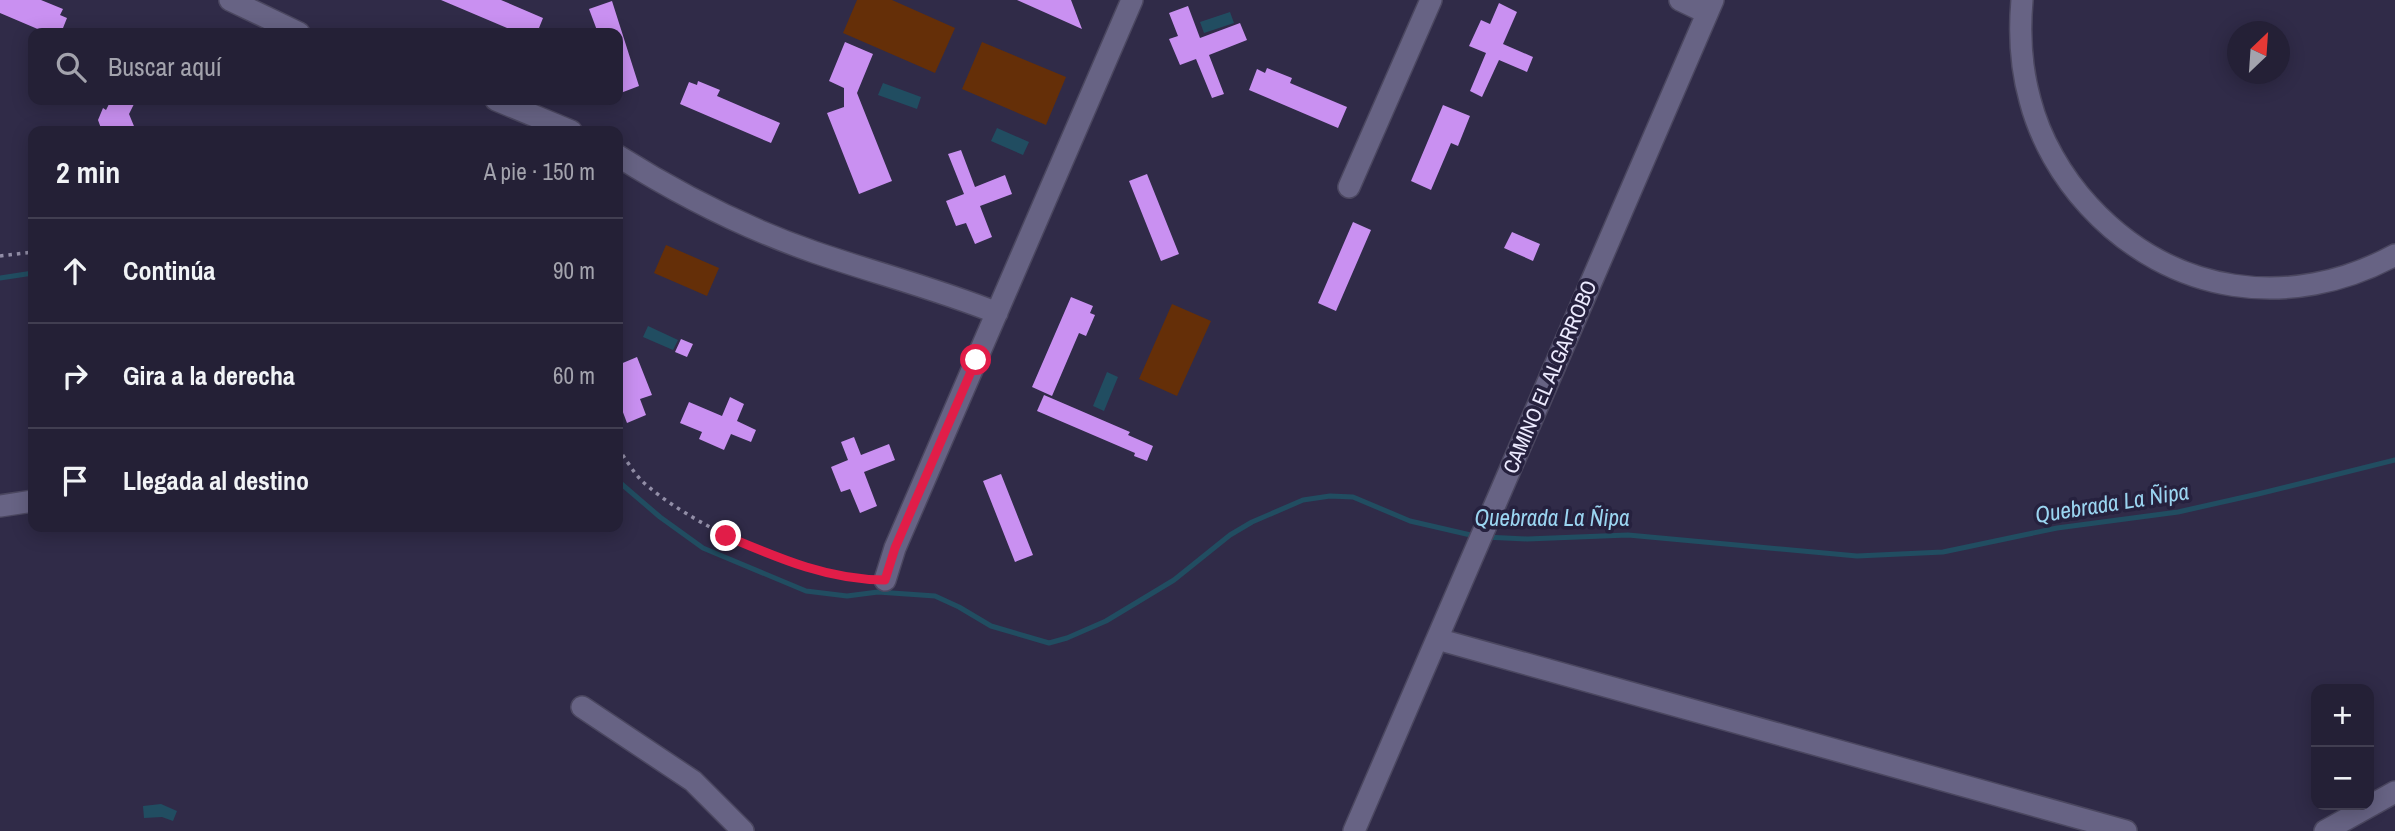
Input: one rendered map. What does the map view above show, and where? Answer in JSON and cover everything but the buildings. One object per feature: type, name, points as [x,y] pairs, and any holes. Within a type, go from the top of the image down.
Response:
[{"type":"street","points":[[230,0],[289,28]]},
{"type":"street","points":[[885,580],[895,548],[1132,0]]},
{"type":"street","points":[[1349,187],[1431,0]]},
{"type":"street","points":[[1679,0],[1710,6]]},
{"type":"street","points":[[2021,0],[2024,76],[2046,143],[2083,199],[2135,246],[2165,264],[2196,277],[2228,285],[2260,288],[2307,286],[2330,281],[2354,274],[2395,255]]},
{"type":"street","name":"CAMINO EL ALGARROBO","points":[[1354,831],[1710,6]]},
{"type":"street","points":[[508,105],[559,126]]},
{"type":"street","points":[[623,159],[661,184],[761,232],[997,313]]},
{"type":"street","points":[[0,506],[28,502]]},
{"type":"street","points":[[1437,639],[2126,831]]},
{"type":"street","points":[[582,707],[694,781],[743,831]]},
{"type":"street","points":[[2325,831],[2395,792]]},
{"type":"path","points":[[0,256],[28,253]]},
{"type":"path","points":[[623,455],[640,478],[708,527],[808,569],[862,580],[885,580]]},
{"type":"shaded area","points":[[857,0],[892,0],[955,28],[935,73],[843,33]]},
{"type":"shaded area","points":[[982,42],[1066,77],[1046,125],[962,89]]},
{"type":"shaded area","points":[[666,245],[719,268],[707,296],[654,273]]},
{"type":"shaded area","points":[[1172,304],[1211,321],[1177,396],[1139,379]]},
{"type":"water","points":[[1230,12],[1234,23],[1204,33],[1200,22]]},
{"type":"water","points":[[883,83],[921,97],[917,109],[878,95]]},
{"type":"water","points":[[997,128],[1029,142],[1023,155],[991,141]]},
{"type":"water","points":[[648,326],[678,340],[673,350],[643,337]]},
{"type":"water","points":[[1107,372],[1118,377],[1104,411],[1093,406]]},
{"type":"water","points":[[161,804],[177,811],[173,821],[162,817],[144,818],[143,806]]},
{"type":"waterway","name":"Quebrada La Ñipa","points":[[0,278],[28,274]]},
{"type":"waterway","name":"Quebrada La Ñipa","points":[[1485,537],[1527,539],[1628,535],[1857,556],[1943,552],[2057,528],[2178,512],[2395,460]]},
{"type":"waterway","name":"Quebrada La Ñipa","points":[[623,485],[660,517],[703,548],[806,591],[847,596],[878,592],[935,596],[991,626],[1049,643],[1106,621],[1174,580],[1230,535],[1252,522],[1303,500],[1330,496],[1353,497],[1410,521],[1475,536]]},
{"type":"route","points":[[726,536],[808,569],[862,580],[885,580],[895,548],[976,360]]}]
